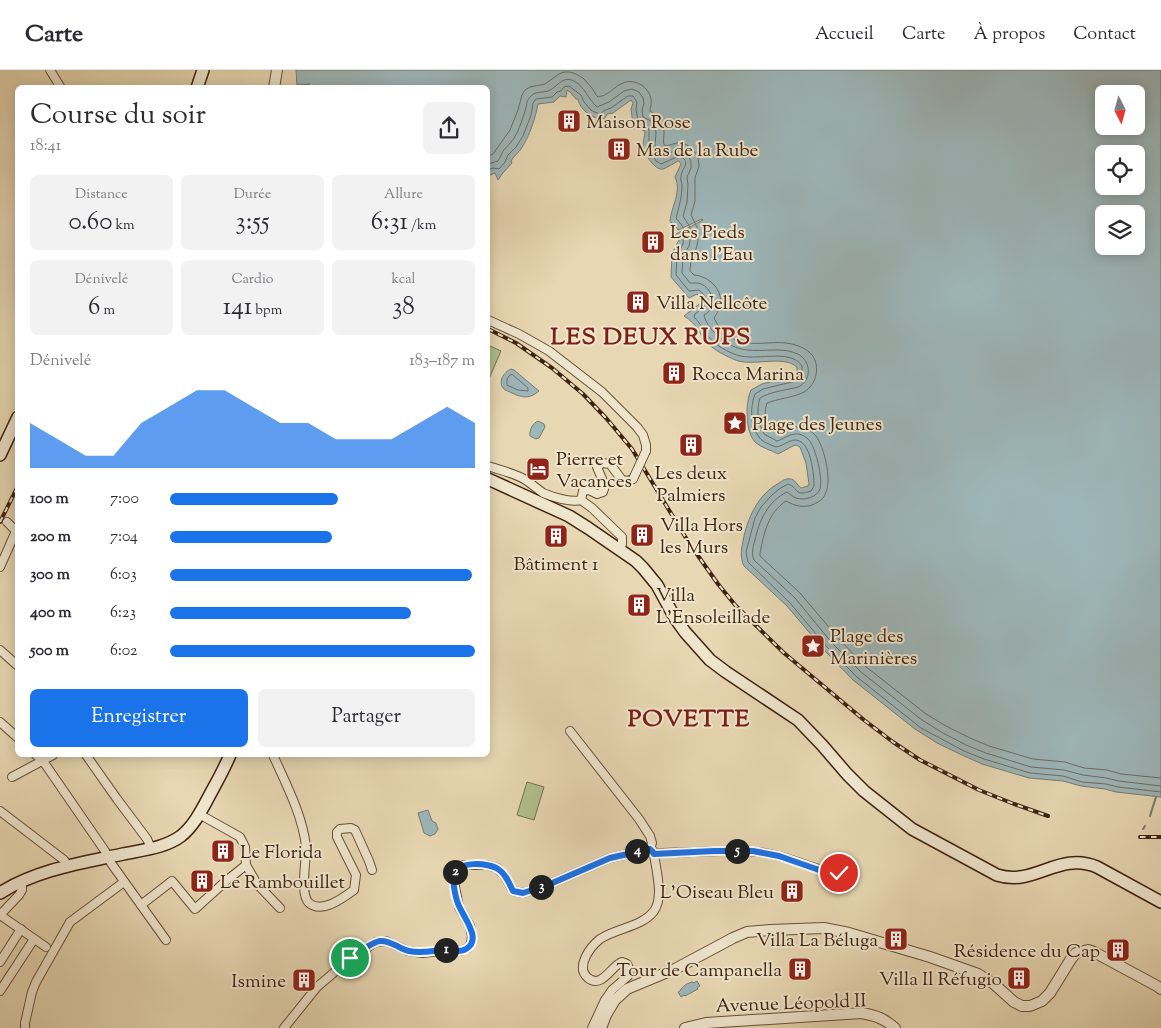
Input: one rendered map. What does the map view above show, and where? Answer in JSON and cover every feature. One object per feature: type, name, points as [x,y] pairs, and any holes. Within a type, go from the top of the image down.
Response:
[{"type":"main road","points":[[197,85],[203,70]]},
{"type":"main road","points":[[0,455],[15,422]]},
{"type":"main road","points":[[490,480],[569,516],[620,550],[643,568],[656,585],[685,632],[710,660],[798,720],[864,791],[912,829],[997,875],[1018,878],[1070,862],[1080,862],[1097,867],[1161,902]]},
{"type":"main road","points":[[0,893],[22,881],[68,866],[164,845],[180,837],[199,814],[231,757]]},
{"type":"street","points":[[50,70],[59,85]]},
{"type":"street","points":[[274,85],[277,70]]},
{"type":"street","points":[[490,321],[543,348],[576,371],[602,392],[643,435],[646,451],[633,479],[628,481],[622,480],[610,464],[602,463],[597,467],[605,486],[602,492],[596,494],[589,490],[583,491],[581,500]]},
{"type":"street","points":[[490,467],[524,479],[543,493],[576,502],[581,500]]},
{"type":"street","points":[[581,500],[622,537],[620,550]]},
{"type":"street","points":[[7,522],[15,530]]},
{"type":"street","points":[[0,567],[15,536]]},
{"type":"street","points":[[0,650],[15,663]]},
{"type":"street","points":[[0,722],[15,735]]},
{"type":"street","points":[[570,731],[639,819],[650,836],[659,892],[654,911],[642,920],[602,938],[590,950],[583,963],[585,975],[595,981],[601,980],[616,965],[622,962],[627,964],[630,970],[628,976],[612,990],[605,1000],[592,1028]]},
{"type":"street","points":[[38,757],[43,761],[124,882],[166,940]]},
{"type":"street","points":[[12,776],[50,757]]},
{"type":"street","points":[[87,757],[148,839],[151,848]]},
{"type":"street","points":[[274,757],[298,810],[306,846],[304,895],[309,902],[318,907],[336,903],[354,890],[356,875],[337,836],[337,832],[340,829],[352,828],[355,830],[370,861],[372,870]]},
{"type":"street","points":[[0,811],[64,860],[68,866]]},
{"type":"street","points":[[199,814],[240,836],[245,847],[246,865],[257,884],[280,908]]},
{"type":"street","points":[[284,1028],[317,987],[350,958],[376,942],[386,941],[408,951],[423,953],[448,950],[461,951],[468,948],[472,936],[470,926],[459,907],[454,882],[455,871],[458,867],[464,865],[491,866],[502,872],[513,891],[523,893],[550,884],[610,858],[652,852],[753,851],[779,856],[822,871],[850,873]]},
{"type":"street","points":[[141,905],[172,881],[195,909],[246,865]]},
{"type":"street","points":[[22,881],[22,890],[19,895],[0,915],[46,947]]},
{"type":"street","points":[[25,1028],[24,1023],[36,982],[66,927],[124,882]]},
{"type":"street","points":[[601,1028],[615,1000],[627,989],[675,969],[747,932],[770,930],[824,928],[883,942],[978,974],[1022,1006],[1030,1006],[1042,1001],[1050,993],[1076,953],[1088,950],[1161,989]]},
{"type":"street","points":[[0,962],[20,929]]},
{"type":"street","points":[[1,987],[34,939]]},
{"type":"street","name":"Avenue Léopold II","points":[[685,1028],[706,1023],[862,1014],[877,1016],[895,1028]]},
{"type":"green space","points":[[490,346],[501,351],[490,376]]},
{"type":"green space","points":[[527,782],[544,787],[534,820],[517,815]]},
{"type":"water","points":[[296,70],[1161,70],[1161,797],[1116,792],[1063,781],[1029,778],[982,764],[937,743],[915,729],[853,680],[824,650],[787,606],[744,566],[741,555],[744,536],[752,513],[760,499],[786,479],[793,480],[801,488],[809,484],[806,463],[800,447],[796,445],[778,454],[761,446],[752,438],[747,418],[751,390],[762,384],[794,376],[797,373],[797,367],[791,363],[775,361],[748,362],[733,359],[712,347],[694,324],[684,316],[702,302],[697,294],[689,298],[671,277],[672,253],[679,240],[674,235],[703,220],[678,230],[671,223],[677,188],[675,177],[681,164],[678,161],[660,169],[650,161],[643,147],[645,131],[637,128],[634,129],[632,125],[631,109],[633,103],[631,100],[613,113],[607,114],[601,120],[586,112],[578,99],[567,90],[566,97],[560,96],[554,102],[538,104],[532,127],[524,144],[498,180],[495,173],[490,175],[490,85],[306,85],[310,84],[297,85]]},
{"type":"water","points":[[511,369],[539,391],[523,397],[504,389],[501,380],[506,372]]},
{"type":"water","points":[[538,421],[544,424],[545,427],[539,438],[536,439],[530,436],[530,434],[534,423]]},
{"type":"water","points":[[428,810],[432,821],[436,823],[438,829],[435,834],[430,836],[424,833],[418,813]]},
{"type":"water","points":[[697,981],[700,986],[698,989],[681,997],[678,992],[686,984]]},
{"type":"waterway","points":[[1150,816],[1156,797]]},
{"type":"railway","points":[[490,330],[516,343],[552,368],[583,394],[606,418],[632,449],[689,543],[718,584],[736,606],[784,653],[864,720],[920,760],[979,790],[1048,816]]},
{"type":"railway","points":[[0,522],[15,492]]},
{"type":"railway","points":[[1140,837],[1161,837]]},
{"type":"place","name":"Maison Rose","points":[[569,121]]},
{"type":"place","name":"Mas de la Rube","points":[[619,149]]},
{"type":"place","name":"Les Pieds dans l'Eau","points":[[653,242]]},
{"type":"place","name":"Villa Nellcôte","points":[[638,302]]},
{"type":"place","name":"Rocca Marina","points":[[674,373]]},
{"type":"place","name":"Plage des Jeunes","points":[[735,423]]},
{"type":"place","name":"Les deux Palmiers","points":[[691,445]]},
{"type":"place","name":"Pierre et Vacances","points":[[538,469]]},
{"type":"place","name":"Villa Hors les Murs","points":[[642,535]]},
{"type":"place","name":"Bâtiment 1","points":[[556,536]]},
{"type":"place","name":"Villa L'Ensoleillade","points":[[639,605]]},
{"type":"place","name":"Plage des Marinières","points":[[813,646]]},
{"type":"place","name":"Le Florida","points":[[223,851]]},
{"type":"place","name":"Le Rambouillet","points":[[202,881]]},
{"type":"place","name":"L'Oiseau Bleu","points":[[792,891]]},
{"type":"place","name":"Villa La Béluga","points":[[896,939]]},
{"type":"place","name":"Résidence du Cap","points":[[1118,950]]},
{"type":"place","name":"Tour de Campanella","points":[[800,969]]},
{"type":"place","name":"Villa Il Réfugio","points":[[1019,978]]},
{"type":"place","name":"Ismine","points":[[304,980]]},
{"type":"district","name":"LES DEUX RUPS","points":[[651,336]]},
{"type":"district","name":"POVETTE","points":[[689,718]]},
{"type":"route","points":[[350,958],[376,942],[382,941],[408,951],[423,953],[448,950],[461,951],[468,948],[472,936],[470,926],[459,907],[454,882],[455,871],[458,867],[464,865],[486,865],[497,868],[505,876],[513,891],[518,893],[550,884],[610,858],[650,849],[654,854],[753,851],[779,856],[822,871],[839,873]]}]
